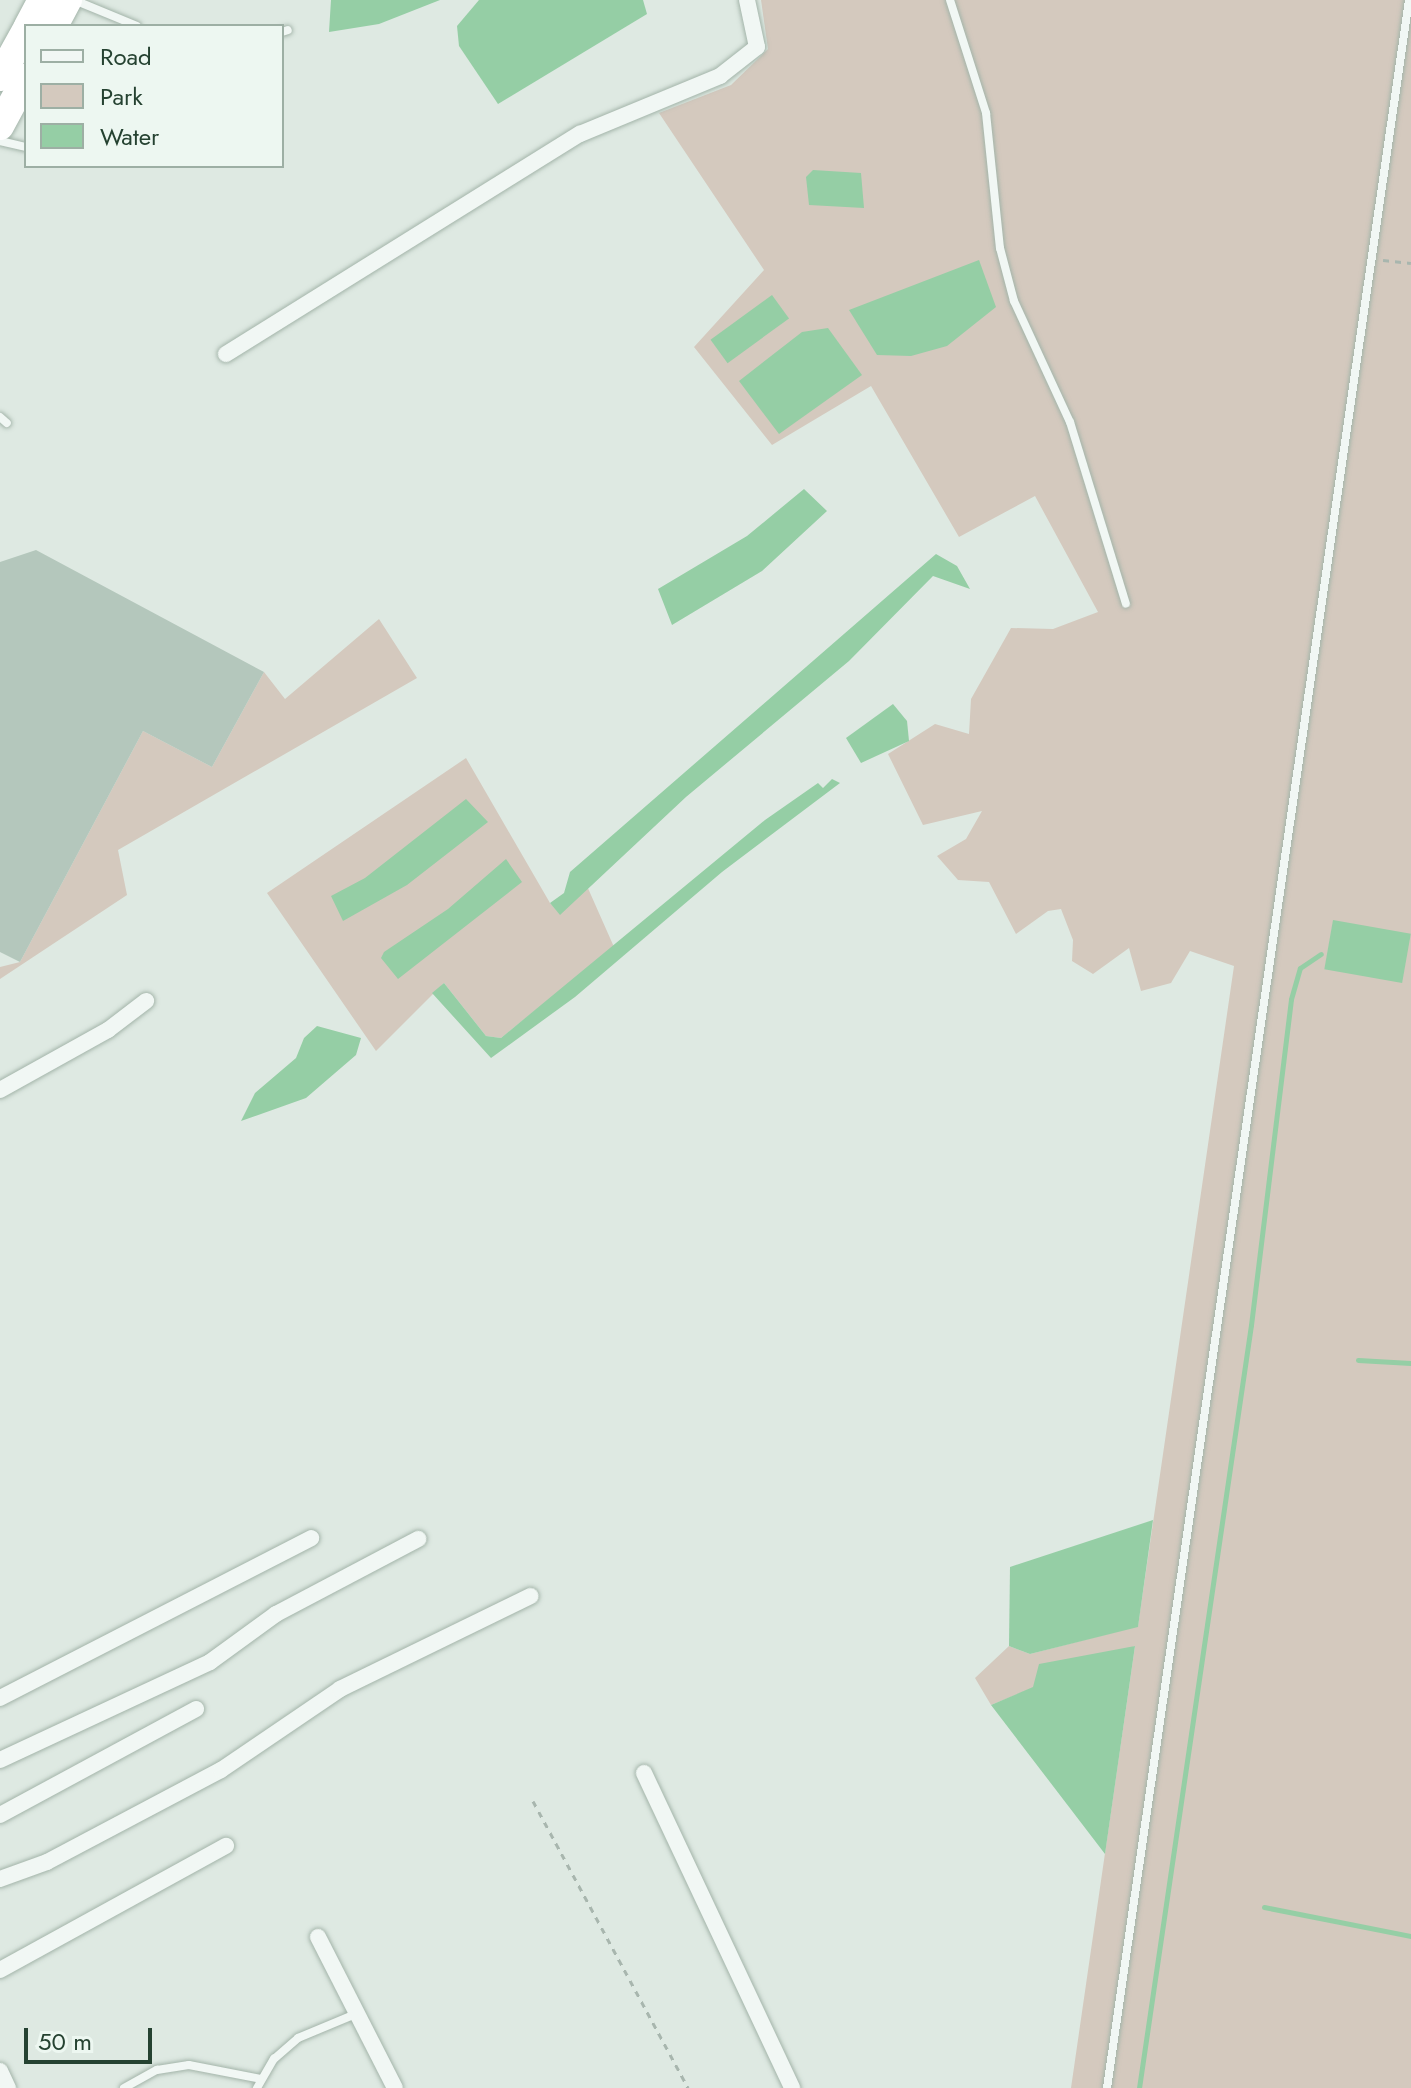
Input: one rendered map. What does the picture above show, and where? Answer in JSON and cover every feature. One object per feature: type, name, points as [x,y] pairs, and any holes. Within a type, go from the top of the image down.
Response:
[{"type":"highway","points":[[0,126],[13,77],[24,56]]},
{"type":"street","points":[[226,354],[580,134],[720,76],[757,47],[747,0]]},
{"type":"street","points":[[0,1090],[108,1030],[146,1001]]},
{"type":"street","points":[[0,1698],[311,1538]]},
{"type":"street","points":[[0,1760],[210,1662],[276,1614],[418,1539]]},
{"type":"street","points":[[0,1879],[47,1862],[221,1770],[340,1689],[531,1596]]},
{"type":"street","points":[[0,1815],[196,1709]]},
{"type":"street","points":[[644,1773],[792,2088]]},
{"type":"street","points":[[0,1970],[226,1846]]},
{"type":"street","points":[[318,1937],[395,2088]]},
{"type":"street","points":[[0,2071],[8,2088]]},
{"type":"lane","points":[[950,0],[986,113],[1000,248],[1014,301],[1070,422],[1126,604]]},
{"type":"lane","points":[[1107,2088],[1409,0]]},
{"type":"lane","points":[[46,13],[123,24]]},
{"type":"lane","points":[[0,141],[24,147]]},
{"type":"lane","points":[[124,2088],[157,2070],[189,2065],[259,2084],[298,2038],[358,2012]]},
{"type":"path","points":[[1370,258],[1411,263]]},
{"type":"path","points":[[533,1801],[688,2088]]},
{"type":"green space","points":[[761,0],[1411,0],[1411,2088],[1071,2088],[1135,1646],[991,1705],[975,1678],[1009,1646],[1030,1654],[1138,1626],[1234,966],[1190,951],[1171,983],[1141,991],[1129,948],[1093,974],[1072,961],[1073,940],[1061,909],[1048,911],[1016,934],[989,882],[958,880],[937,856],[966,839],[982,811],[923,825],[888,754],[935,724],[969,734],[971,699],[1011,628],[1053,629],[1098,612],[1035,496],[959,537],[871,386],[772,445],[694,347],[764,270],[659,113],[731,85],[768,49]]},
{"type":"green space","points":[[379,619],[417,678],[118,850],[127,895],[0,979],[0,967],[20,962],[143,731],[212,767],[264,672],[285,699]]},
{"type":"green space","points":[[466,758],[550,903],[560,914],[587,886],[614,947],[501,1038],[486,1036],[444,983],[376,1051],[267,893]]},
{"type":"water","points":[[331,0],[440,0],[379,24],[329,32]]},
{"type":"water","points":[[479,0],[643,0],[647,14],[498,104],[459,46],[457,26]]},
{"type":"water","points":[[813,170],[861,173],[864,208],[809,205],[806,177]]},
{"type":"water","points":[[979,260],[996,307],[947,346],[911,356],[877,355],[849,310]]},
{"type":"water","points":[[772,295],[789,318],[728,363],[711,340]]},
{"type":"water","points":[[828,328],[862,375],[779,434],[739,381],[802,332]]},
{"type":"water","points":[[804,489],[827,511],[762,571],[672,625],[658,589],[747,536]]},
{"type":"water","points":[[936,554],[957,566],[970,589],[933,576],[849,661],[686,797],[560,915],[550,903],[564,893],[570,872]]},
{"type":"water","points":[[893,704],[907,721],[909,741],[861,763],[846,738]]},
{"type":"water","points":[[832,779],[840,783],[722,872],[575,997],[491,1058],[432,993],[444,983],[486,1036],[501,1038],[765,820],[818,783],[823,788]]},
{"type":"water","points":[[466,799],[488,822],[407,885],[343,921],[331,896],[365,878]]},
{"type":"water","points":[[506,859],[522,882],[398,979],[381,958],[384,952],[448,909]]},
{"type":"water","points":[[1333,920],[1411,934],[1402,983],[1324,969]]},
{"type":"water","points":[[317,1026],[361,1038],[356,1055],[306,1098],[241,1121],[255,1093],[296,1058],[304,1038]]},
{"type":"water","points":[[1153,1520],[1138,1627],[1030,1654],[1009,1646],[1010,1567]]},
{"type":"water","points":[[1135,1646],[1105,1854],[991,1705],[1033,1687],[1039,1664]]},
{"type":"building","points":[[36,550],[264,672],[212,767],[143,731],[20,962],[0,952],[0,562]]},
{"type":"waterway","points":[[1139,2088],[1251,1325],[1291,999],[1300,968],[1321,954]]},
{"type":"waterway","points":[[1358,1360],[1411,1363]]},
{"type":"waterway","points":[[1264,1907],[1411,1936]]}]
